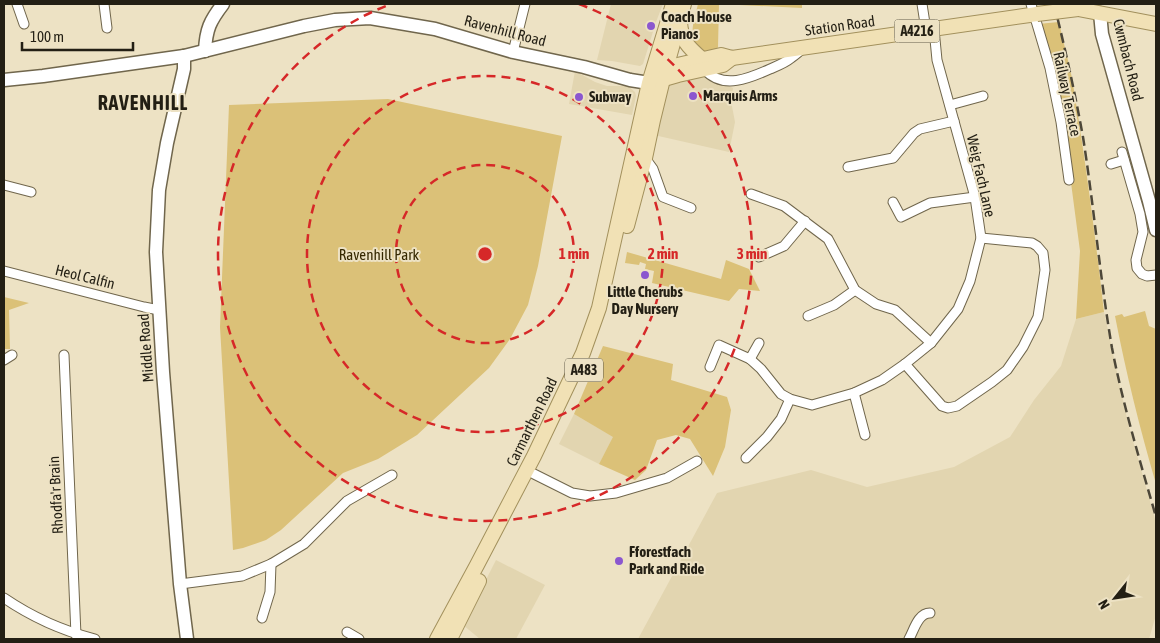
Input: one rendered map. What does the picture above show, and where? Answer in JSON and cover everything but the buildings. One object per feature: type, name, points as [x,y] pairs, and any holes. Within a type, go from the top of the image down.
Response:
[{"type":"main road","name":"Carmarthen Road","points":[[438,639],[534,456],[583,353],[606,277],[658,75],[673,4]]},
{"type":"main road","name":"Carmarthen Road","points":[[450,639],[559,425],[580,379],[604,318],[645,158],[658,75],[684,4]]},
{"type":"main road","name":"Station Road","points":[[658,75],[704,64],[721,55],[732,58],[930,29],[1034,11],[1104,8]]},
{"type":"main road","name":"A4216","points":[[1104,8],[1156,24]]},
{"type":"main road","points":[[680,19],[681,32],[685,42],[704,64]]},
{"type":"street","points":[[17,4],[24,24]]},
{"type":"street","points":[[104,4],[107,28]]},
{"type":"street","points":[[205,51],[206,38],[212,19],[223,4]]},
{"type":"street","points":[[513,52],[525,4]]},
{"type":"street","name":"Weig Fach Lane","points":[[790,399],[812,405],[854,393],[882,380],[931,343],[958,309],[970,281],[981,238],[975,197],[922,4]]},
{"type":"street","name":"Cwmbach Road","points":[[1104,8],[1102,34],[1153,200],[1156,230]]},
{"type":"street","name":"Railway Terrace","points":[[1034,11],[1050,68],[1061,122],[1069,180]]},
{"type":"street","name":"Ravenhill Road","points":[[4,80],[184,56],[304,26],[335,20],[370,18],[434,29],[513,52],[584,67],[630,80],[658,75]]},
{"type":"street","points":[[704,64],[710,75],[717,79],[742,80],[790,60],[803,48]]},
{"type":"street","name":"Middle Road","points":[[184,56],[184,69],[167,143],[159,190],[156,252],[180,584],[187,639]]},
{"type":"street","points":[[950,106],[983,96]]},
{"type":"street","points":[[848,167],[894,158],[914,133],[920,129],[954,121]]},
{"type":"street","points":[[1112,164],[1123,156],[1140,214],[1143,232],[1136,260],[1137,268],[1142,274],[1147,276],[1156,274]]},
{"type":"street","points":[[645,158],[653,169],[663,198],[691,208]]},
{"type":"street","points":[[4,185],[31,192]]},
{"type":"street","points":[[751,194],[784,206],[828,239],[856,290],[876,304],[895,310],[931,343]]},
{"type":"street","points":[[893,202],[901,217],[930,203],[975,197]]},
{"type":"street","points":[[760,257],[784,246],[805,221]]},
{"type":"street","points":[[905,364],[942,406],[948,408],[956,406],[1007,370],[1023,347],[1038,317],[1046,270],[1043,253],[1032,243],[981,238]]},
{"type":"street","name":"Heol Calfin","points":[[4,271],[159,310]]},
{"type":"street","points":[[808,316],[834,306],[856,290]]},
{"type":"street","points":[[750,359],[759,343]]},
{"type":"street","points":[[710,367],[719,345],[750,359],[761,368],[781,394],[790,399],[781,419],[767,437],[746,458]]},
{"type":"street","name":"Rhodfa'r Brain","points":[[64,355],[76,634]]},
{"type":"street","points":[[854,393],[865,436]]},
{"type":"street","points":[[534,474],[572,493],[590,496],[616,493],[667,478],[696,461]]},
{"type":"street","points":[[180,584],[242,576],[271,564],[304,544],[348,501],[392,475]]},
{"type":"street","points":[[262,618],[270,592],[271,564]]},
{"type":"street","points":[[4,598],[48,623],[95,639]]},
{"type":"street","points":[[909,639],[921,616],[930,613]]},
{"type":"street","points":[[347,632],[359,639]]},
{"type":"shaded area","points":[[611,4],[663,4],[643,64],[640,66],[597,60]]},
{"type":"shaded area","points":[[575,71],[607,86],[629,87],[635,92],[636,96],[632,115],[569,104]]},
{"type":"shaded area","points":[[706,77],[733,88],[731,101],[735,122],[729,152],[654,135],[669,84],[688,78]]},
{"type":"shaded area","points":[[1104,312],[1128,423],[1155,519],[1156,615],[1149,639],[638,639],[717,493],[811,470],[867,487],[954,467],[1010,437],[1034,400],[1061,366],[1076,319]]},
{"type":"shaded area","points":[[574,414],[614,437],[599,464],[559,444]]},
{"type":"shaded area","points":[[496,560],[545,585],[516,639],[480,639],[463,625]]},
{"type":"green space","points":[[698,4],[719,4],[718,47],[716,51],[708,52],[703,50],[696,45],[694,40],[693,28]]},
{"type":"green space","points":[[719,4],[802,4],[802,8]]},
{"type":"green space","points":[[1059,22],[1077,107],[1104,312],[1076,319],[1080,251],[1063,122],[1038,24]]},
{"type":"green space","name":"Ravenhill Park","points":[[388,99],[562,136],[538,266],[528,305],[510,339],[489,368],[417,435],[378,459],[343,473],[281,530],[266,540],[233,550],[220,327],[229,105]]},
{"type":"green space","points":[[627,252],[721,279],[726,260],[749,269],[760,291],[739,289],[729,301],[652,283],[654,271],[645,269],[646,264],[640,262],[639,265],[625,263]]},
{"type":"green space","points":[[4,297],[29,303],[9,310],[10,349],[4,349]]},
{"type":"green space","points":[[1145,311],[1149,326],[1156,329],[1156,484],[1144,443],[1115,316],[1122,314],[1124,317]]},
{"type":"green space","points":[[603,346],[673,364],[671,380],[727,397],[731,410],[725,447],[713,476],[690,439],[676,435],[657,440],[646,470],[635,480],[599,464],[613,437],[574,414]]},
{"type":"railway","points":[[1054,4],[1070,70],[1083,137],[1116,369],[1156,517]]},
{"type":"place","name":"Coach House Pianos","points":[[651,26]]},
{"type":"place","name":"Marquis Arms","points":[[693,96]]},
{"type":"place","name":"Subway","points":[[579,97]]},
{"type":"place","name":"Little Cherubs Day Nursery","points":[[645,275]]},
{"type":"place","name":"Fforestfach Park and Ride","points":[[619,561]]},
{"type":"district","name":"RAVENHILL","points":[[143,103]]}]
